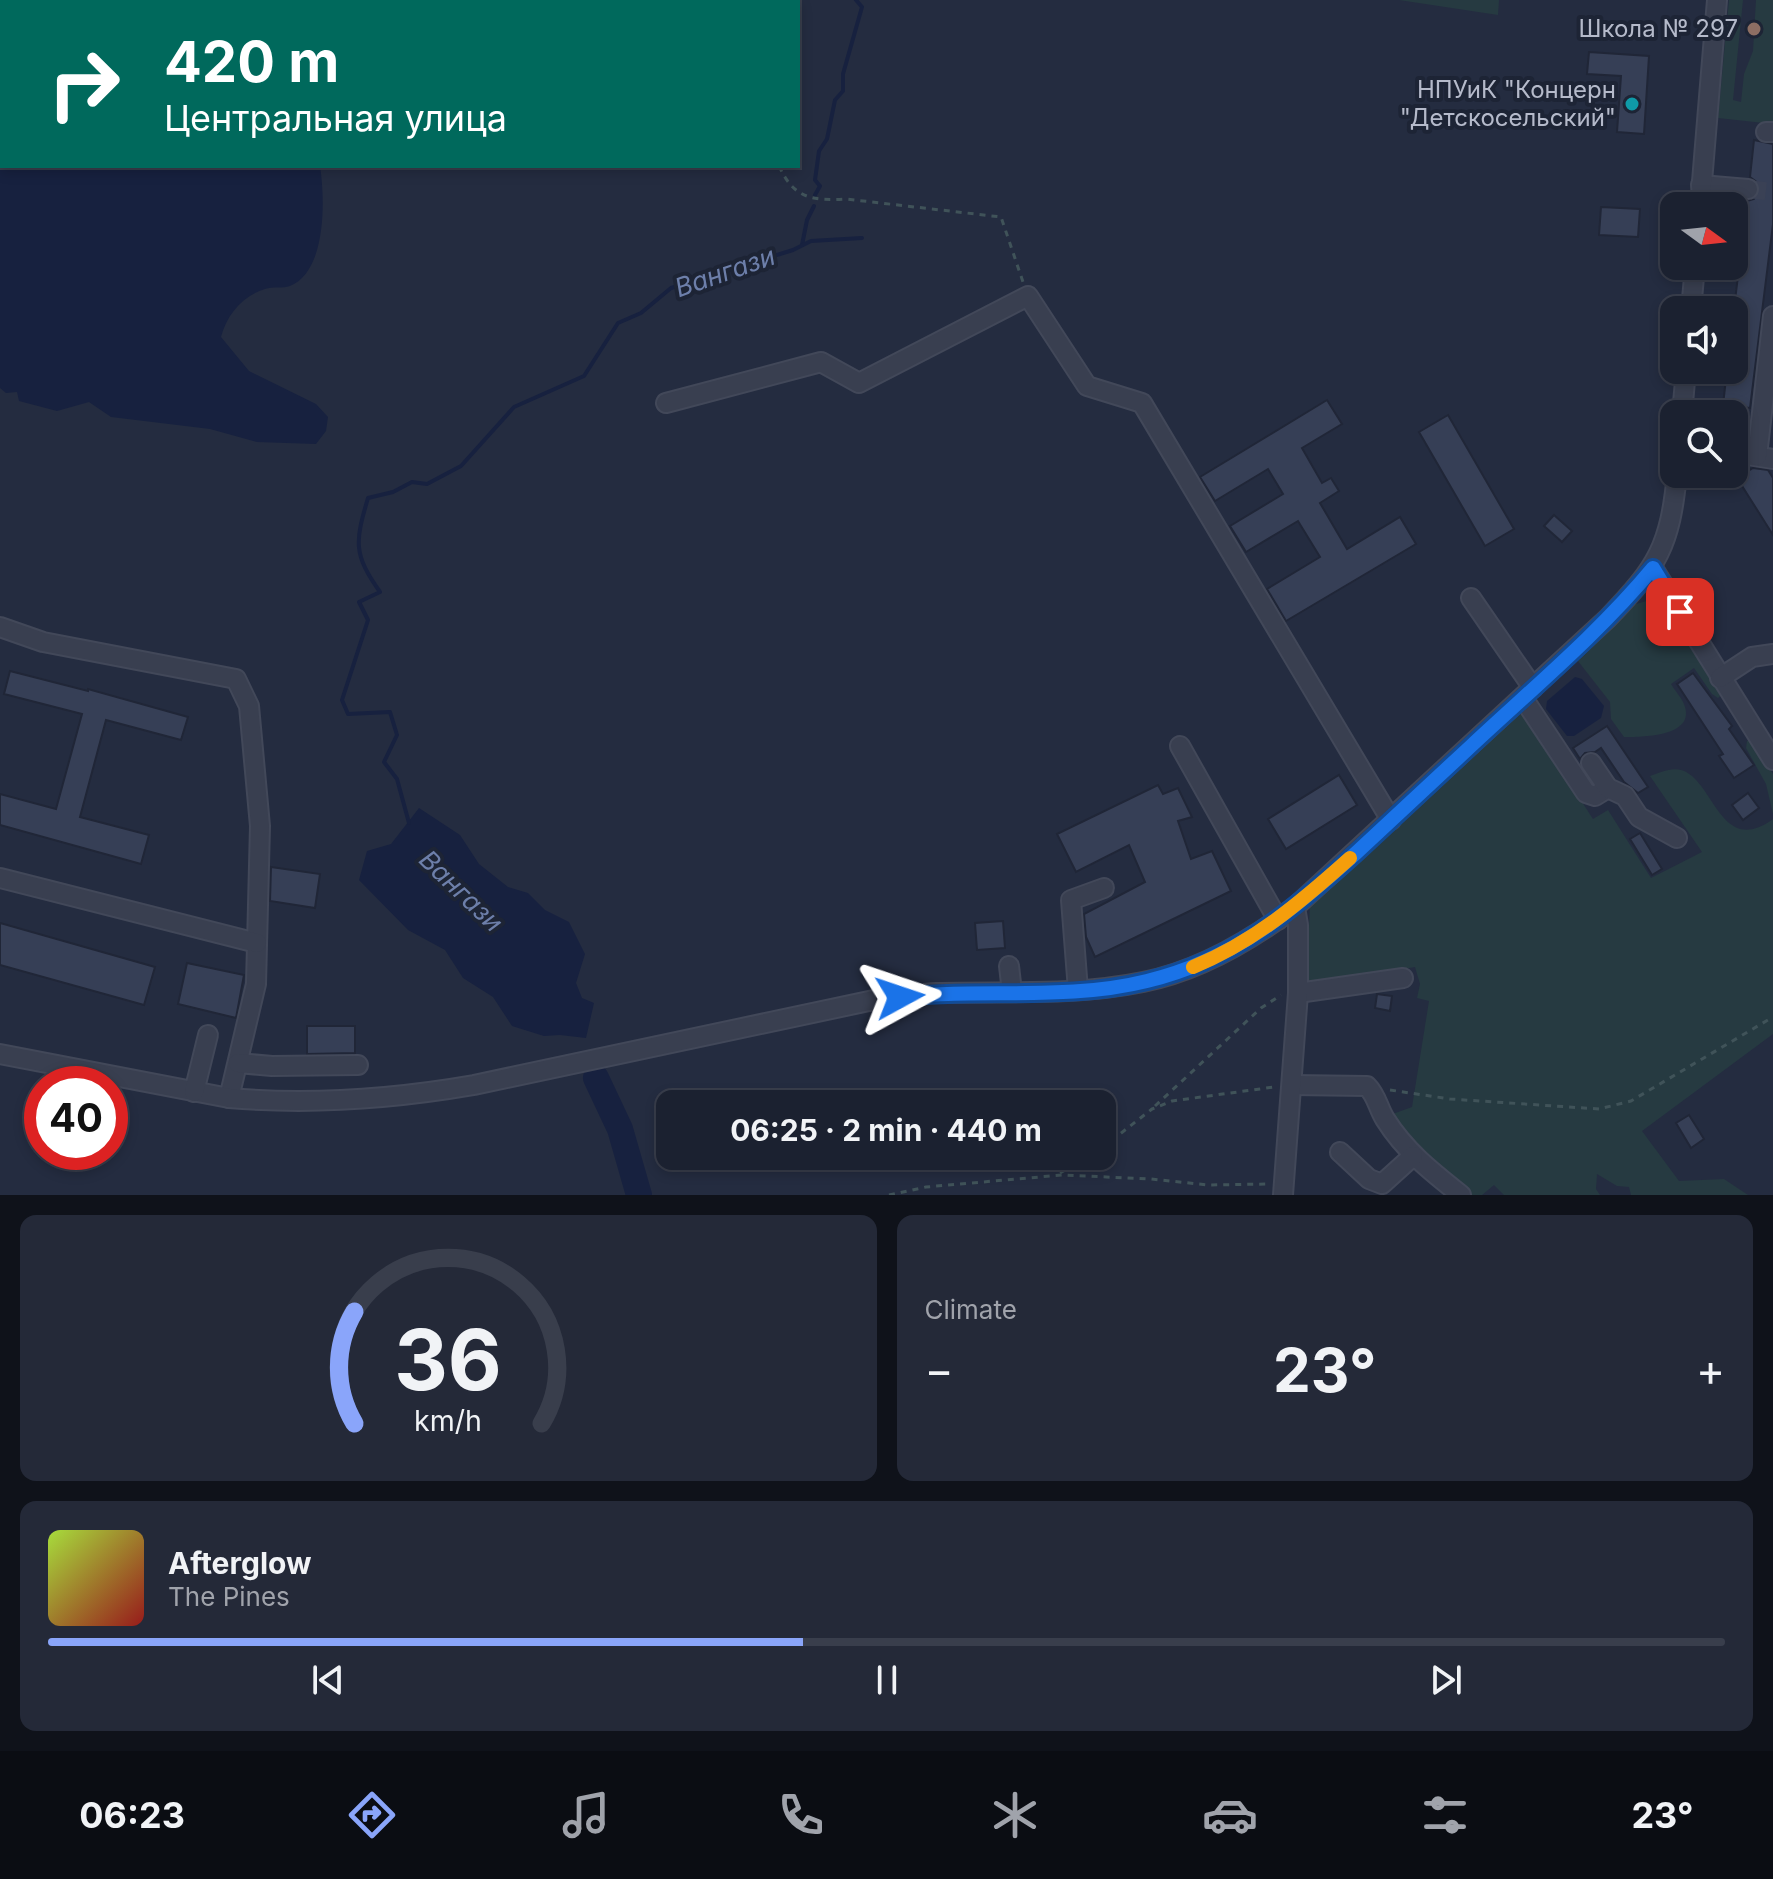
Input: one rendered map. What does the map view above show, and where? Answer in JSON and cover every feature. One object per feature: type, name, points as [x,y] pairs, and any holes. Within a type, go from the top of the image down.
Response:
[{"type":"street","points":[[1701,192],[1717,0]]},
{"type":"street","points":[[1701,185],[1748,189]]},
{"type":"street","points":[[666,403],[821,362],[859,383],[1028,296],[1087,386],[1142,403],[1391,820]]},
{"type":"street","points":[[1748,455],[1769,458],[1773,316]]},
{"type":"street","points":[[0,1054],[229,1098],[304,1102],[427,1093],[869,1001],[931,994],[1078,990],[1144,982],[1177,973],[1240,945],[1295,907],[1608,618],[1653,568],[1673,516],[1676,488]]},
{"type":"street","points":[[1653,568],[1773,760]]},
{"type":"street","points":[[1471,598],[1586,793],[1595,796],[1608,788]]},
{"type":"street","points":[[0,627],[43,642],[236,679],[249,706],[260,826],[256,984],[229,1098]]},
{"type":"street","points":[[1720,678],[1752,657],[1773,654]]},
{"type":"street","points":[[1180,746],[1278,920]]},
{"type":"street","points":[[1591,763],[1608,788],[1625,796],[1639,817],[1677,838]]},
{"type":"street","points":[[0,878],[257,943]]},
{"type":"street","points":[[1078,990],[1071,900],[1104,888]]},
{"type":"street","points":[[1284,1193],[1298,993],[1295,907]]},
{"type":"street","points":[[1009,966],[1012,992]]},
{"type":"street","points":[[1298,993],[1403,978]]},
{"type":"street","points":[[194,1092],[208,1035]]},
{"type":"street","points":[[238,1063],[272,1066],[358,1065]]},
{"type":"street","points":[[1292,1085],[1367,1086],[1373,1092],[1383,1117],[1413,1156],[1461,1195]]},
{"type":"street","points":[[1340,1152],[1369,1179],[1382,1184],[1413,1156]]},
{"type":"path","points":[[780,168],[793,189],[820,200],[846,199],[1001,217],[1028,296]]},
{"type":"path","points":[[1116,1137],[1152,1109],[1261,1008],[1280,995],[1298,993]]},
{"type":"path","points":[[1367,1086],[1450,1099],[1599,1109],[1631,1101],[1773,1017]]},
{"type":"path","points":[[1152,1109],[1172,1101],[1292,1085]]},
{"type":"path","points":[[889,1195],[926,1187],[1057,1175],[1208,1185],[1267,1184],[1286,1169]]},
{"type":"path","points":[[1057,1175],[1065,1170]]},
{"type":"shaded area","points":[[1399,0],[1499,0],[1498,15]]},
{"type":"shaded area","points":[[1729,0],[1743,0],[1733,100],[1741,102],[1744,74],[1753,51],[1756,0],[1773,0],[1773,124],[1718,118]]},
{"type":"shaded area","points":[[1650,600],[1660,602],[1670,612],[1721,695],[1718,698],[1712,694],[1694,668],[1671,684],[1685,707],[1686,717],[1682,724],[1664,733],[1624,737],[1611,719],[1610,702],[1578,661],[1636,604]]},
{"type":"shaded area","points":[[1522,709],[1593,819],[1608,810],[1651,878],[1702,852],[1650,776],[1677,769],[1692,776],[1729,823],[1741,829],[1755,828],[1773,819],[1773,1034],[1642,1131],[1679,1181],[1724,1179],[1748,1195],[1631,1195],[1629,1187],[1617,1186],[1597,1174],[1596,1189],[1600,1195],[1504,1195],[1494,1185],[1482,1195],[1472,1195],[1418,1153],[1390,1115],[1412,1107],[1429,1001],[1417,998],[1420,984],[1415,967],[1311,985],[1307,980],[1310,903]]},
{"type":"shaded area","points":[[1747,741],[1751,741],[1773,774],[1773,814],[1766,784],[1746,748]]},
{"type":"water","points":[[0,168],[320,168],[323,196],[321,232],[311,265],[302,278],[290,286],[265,289],[243,301],[231,314],[221,337],[249,371],[316,404],[328,417],[326,431],[316,444],[257,442],[210,429],[111,417],[89,402],[57,411],[19,401],[17,392],[6,393],[0,388]]},
{"type":"water","points":[[1575,677],[1582,679],[1604,706],[1601,718],[1574,736],[1567,736],[1546,709],[1547,701]]},
{"type":"water","points":[[419,808],[460,835],[479,864],[508,887],[528,893],[545,910],[569,922],[585,954],[576,983],[582,998],[594,1003],[586,1038],[544,1036],[512,1026],[493,997],[463,978],[445,950],[408,930],[359,880],[367,851],[391,844]]},
{"type":"building","name":"НПУиК \"Концерн \"Детскосельский\"","points":[[1589,52],[1649,56],[1644,134],[1617,132],[1621,76],[1587,74]]},
{"type":"building","points":[[1754,140],[1773,144],[1773,224],[1750,408],[1748,400],[1724,400],[1725,384],[1748,384],[1748,296],[1736,296],[1737,280],[1748,280],[1748,201],[1754,199],[1760,191],[1758,183],[1750,177]]},
{"type":"building","points":[[1601,207],[1640,209],[1638,237],[1599,235]]},
{"type":"building","points":[[1327,400],[1342,424],[1302,448],[1322,483],[1331,478],[1339,491],[1320,503],[1347,549],[1400,517],[1416,544],[1286,621],[1267,589],[1320,557],[1298,521],[1246,552],[1230,526],[1283,494],[1268,469],[1215,501],[1200,477]]},
{"type":"building","points":[[1448,415],[1514,529],[1485,546],[1419,432]]},
{"type":"building","points":[[1753,468],[1768,470],[1773,478],[1773,535],[1743,488],[1748,488],[1748,471]]},
{"type":"building","points":[[1554,515],[1572,531],[1562,542],[1544,526]]},
{"type":"building","points":[[10,671],[188,717],[181,740],[106,720],[80,817],[149,835],[141,864],[0,825],[0,794],[56,809],[82,714],[4,694]]},
{"type":"building","points":[[1693,673],[1732,726],[1729,729],[1754,765],[1734,778],[1719,756],[1723,754],[1677,684]]},
{"type":"building","points":[[1607,726],[1648,787],[1638,793],[1624,782],[1601,748],[1585,753],[1580,759],[1573,748]]},
{"type":"building","points":[[1339,775],[1357,805],[1286,849],[1268,819]]},
{"type":"building","points":[[1158,785],[1163,794],[1178,788],[1192,817],[1178,821],[1191,859],[1212,851],[1231,891],[1095,957],[1086,937],[1084,914],[1145,882],[1129,845],[1076,872],[1057,834]]},
{"type":"building","points":[[1748,793],[1759,808],[1743,820],[1732,805]]},
{"type":"building","points":[[1640,833],[1662,869],[1652,875],[1630,839]]},
{"type":"building","points":[[271,867],[320,874],[315,908],[270,901]]},
{"type":"building","points":[[1003,921],[1005,948],[977,950],[975,923]]},
{"type":"building","points":[[0,923],[155,967],[144,1005],[0,965]]},
{"type":"building","points":[[187,963],[244,975],[236,1018],[178,1004]]},
{"type":"building","points":[[1377,994],[1392,996],[1390,1011],[1375,1008]]},
{"type":"building","points":[[307,1026],[355,1026],[355,1053],[307,1054]]},
{"type":"building","points":[[1689,1115],[1704,1139],[1691,1148],[1676,1123]]},
{"type":"waterway","name":"Вангази","points":[[815,195],[820,186],[815,180],[819,151],[827,139],[835,100],[843,91],[843,74],[862,7],[856,0]]},
{"type":"waterway","name":"Вангази","points":[[802,245],[807,220],[814,206]]},
{"type":"waterway","name":"Вангази","points":[[409,823],[397,779],[384,762],[397,735],[390,712],[348,714],[342,700],[368,620],[359,602],[380,592],[365,567],[359,547],[368,498],[393,492],[412,482],[427,484],[461,466],[514,407],[584,376],[618,323],[641,313],[671,288],[793,250],[811,241],[862,238]]},
{"type":"waterway","name":"Вангази","points":[[596,1078],[620,1129],[639,1195]]},
{"type":"tunnel","points":[[1748,189],[1773,192]]},
{"type":"slow traffic","points":[[1193,967],[1240,945],[1278,920],[1350,858]]},
{"type":"place","name":"Школа № 297","points":[[1754,29]]},
{"type":"place","name":"НПУиК \"Концерн \"Детскосельский\"","points":[[1632,104]]},
{"type":"route","points":[[900,997],[1105,988],[1144,982],[1208,961],[1240,945],[1295,907],[1608,618],[1653,568],[1680,612]]}]
